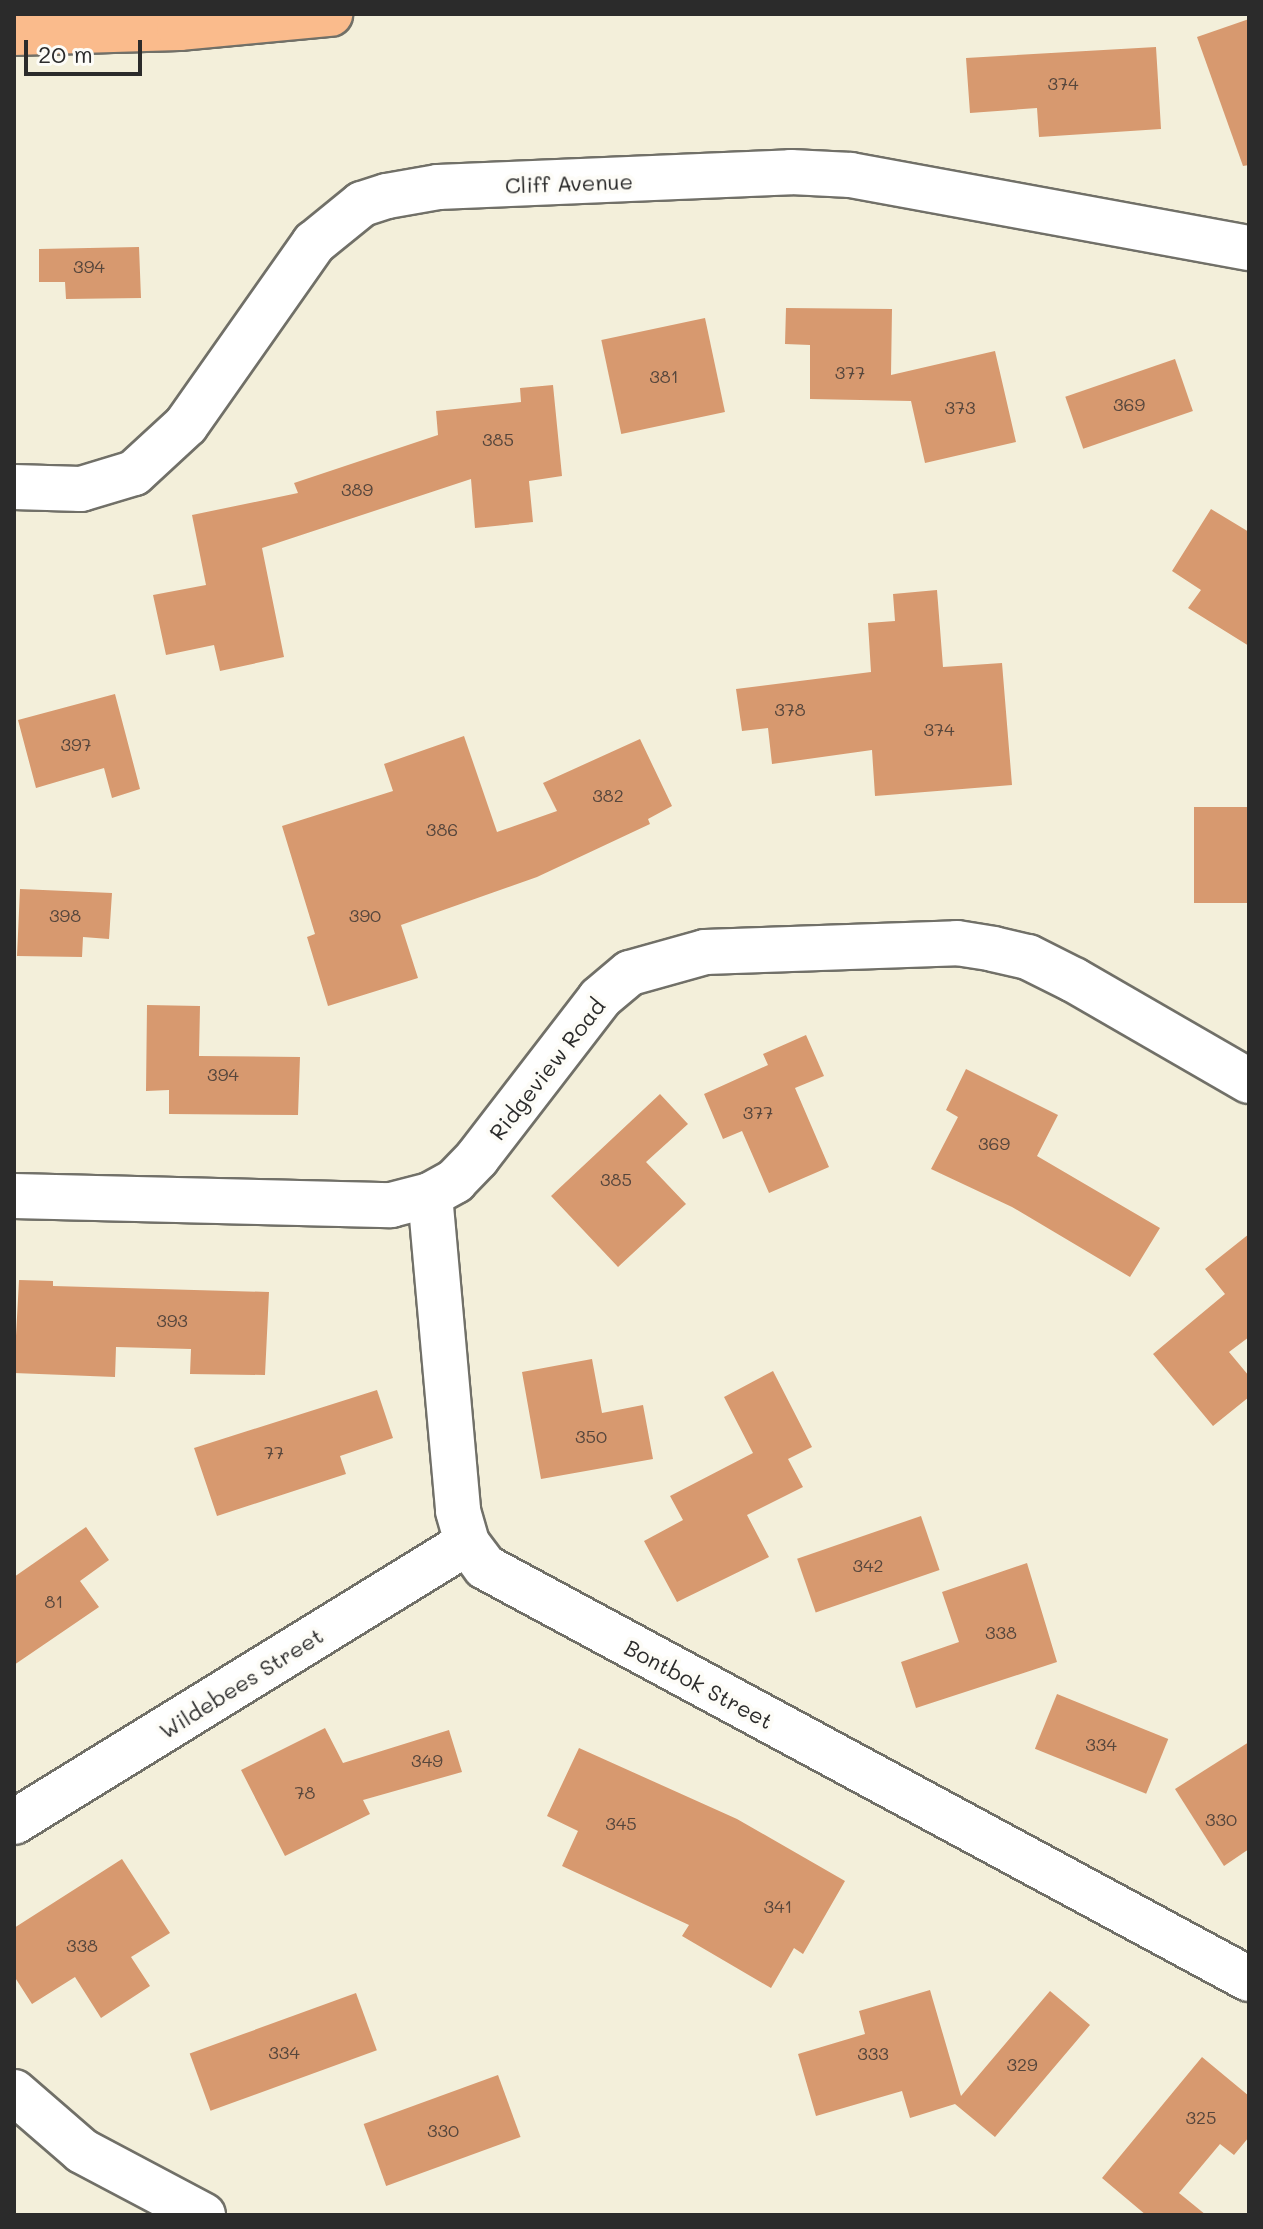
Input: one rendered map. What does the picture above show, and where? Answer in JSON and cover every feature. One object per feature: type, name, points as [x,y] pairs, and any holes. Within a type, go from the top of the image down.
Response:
[{"type":"main road","points":[[14,33],[179,28],[330,14]]},
{"type":"street","name":"Cliff Avenue","points":[[14,487],[81,489],[134,473],[186,425],[314,243],[362,204],[387,196],[438,187],[791,172],[851,175],[1249,248]]},
{"type":"street","name":"Ridgeview Road","points":[[14,1196],[391,1205],[430,1195],[455,1181],[477,1158],[600,998],[630,973],[705,952],[957,943],[1028,957],[1249,1081]]},
{"type":"street","name":"Bontbok Street","points":[[430,1195],[458,1511],[467,1543],[485,1567],[1249,1979]]},
{"type":"street","name":"Wildebees Street","points":[[14,1822],[467,1543]]},
{"type":"street","points":[[14,2092],[82,2151],[203,2215]]},
{"type":"building","points":[[1249,19],[1249,165],[1243,166],[1197,37]]},
{"type":"building","points":[[1156,47],[1161,129],[1039,137],[1037,108],[970,113],[966,58]]},
{"type":"building","points":[[139,247],[141,298],[66,299],[65,282],[39,282],[39,249]]},
{"type":"building","points":[[786,308],[892,309],[891,375],[995,351],[1016,442],[925,463],[911,401],[810,399],[810,345],[785,344]]},
{"type":"building","points":[[705,318],[725,412],[621,434],[601,340]]},
{"type":"building","points":[[1175,359],[1193,411],[1083,449],[1065,397]]},
{"type":"building","points":[[553,385],[562,476],[529,481],[533,522],[475,528],[471,479],[262,548],[284,657],[220,671],[214,645],[166,655],[153,595],[206,585],[192,515],[298,493],[294,483],[438,435],[436,411],[521,402],[520,388]]},
{"type":"building","points":[[1211,509],[1249,532],[1249,646],[1188,608],[1201,590],[1172,571]]},
{"type":"building","points":[[937,590],[943,667],[1002,663],[1012,785],[875,796],[872,750],[772,764],[768,728],[742,731],[736,689],[871,672],[868,623],[895,621],[893,594]]},
{"type":"building","points":[[115,694],[140,789],[112,798],[104,768],[36,788],[18,720]]},
{"type":"building","points":[[464,736],[497,832],[557,811],[543,783],[640,739],[672,806],[648,819],[650,824],[537,877],[401,925],[418,978],[328,1006],[307,937],[315,934],[282,826],[393,791],[384,764]]},
{"type":"building","points":[[1194,807],[1249,807],[1249,903],[1194,903]]},
{"type":"building","points":[[20,889],[112,893],[109,939],[83,937],[82,957],[17,956]]},
{"type":"building","points":[[147,1005],[200,1006],[199,1056],[300,1057],[298,1115],[169,1114],[169,1090],[146,1091]]},
{"type":"building","points":[[806,1035],[824,1076],[795,1088],[829,1167],[769,1193],[742,1131],[723,1139],[704,1094],[768,1065],[763,1054]]},
{"type":"building","points":[[966,1069],[1058,1115],[1037,1156],[1160,1228],[1130,1277],[1012,1207],[931,1169],[958,1117],[946,1110]]},
{"type":"building","points":[[660,1094],[688,1124],[646,1162],[686,1204],[618,1267],[551,1196]]},
{"type":"building","points":[[1249,1234],[1249,1337],[1229,1352],[1249,1376],[1249,1397],[1213,1426],[1153,1354],[1225,1294],[1205,1269]]},
{"type":"building","points":[[19,1280],[53,1281],[53,1286],[269,1292],[265,1375],[190,1374],[191,1349],[116,1347],[115,1377],[14,1373]]},
{"type":"building","points":[[592,1359],[602,1413],[643,1405],[653,1459],[541,1479],[522,1372]]},
{"type":"building","points":[[773,1371],[812,1447],[788,1459],[803,1487],[747,1515],[769,1557],[677,1602],[644,1541],[683,1520],[670,1496],[753,1453],[724,1397]]},
{"type":"building","points":[[377,1390],[393,1438],[340,1456],[346,1474],[217,1516],[194,1448]]},
{"type":"building","points":[[921,1516],[940,1570],[816,1613],[797,1559]]},
{"type":"building","points":[[86,1527],[109,1560],[80,1581],[99,1607],[14,1665],[14,1577]]},
{"type":"building","points":[[1027,1563],[1057,1662],[916,1708],[901,1662],[959,1642],[942,1592]]},
{"type":"building","points":[[1057,1694],[1168,1739],[1146,1794],[1035,1749]]},
{"type":"building","points":[[325,1728],[343,1763],[449,1730],[462,1772],[363,1800],[370,1814],[285,1856],[241,1770]]},
{"type":"building","points":[[1249,1742],[1249,1849],[1224,1866],[1175,1789]]},
{"type":"building","points":[[579,1748],[737,1819],[845,1881],[803,1954],[794,1948],[771,1988],[682,1936],[689,1925],[562,1866],[578,1831],[547,1816]]},
{"type":"building","points":[[122,1859],[170,1933],[131,1957],[150,1986],[101,2018],[75,1977],[32,2004],[14,1976],[14,1928]]},
{"type":"building","points":[[930,1990],[961,2096],[1050,1991],[1090,2025],[995,2137],[955,2104],[910,2118],[902,2091],[816,2116],[798,2054],[865,2034],[859,2011]]},
{"type":"building","points":[[356,1993],[377,2050],[211,2111],[190,2054]]},
{"type":"building","points":[[1202,2057],[1249,2096],[1249,2137],[1234,2155],[1220,2144],[1179,2193],[1206,2215],[1146,2215],[1102,2178]]},
{"type":"building","points":[[498,2075],[521,2137],[386,2186],[364,2124]]}]
